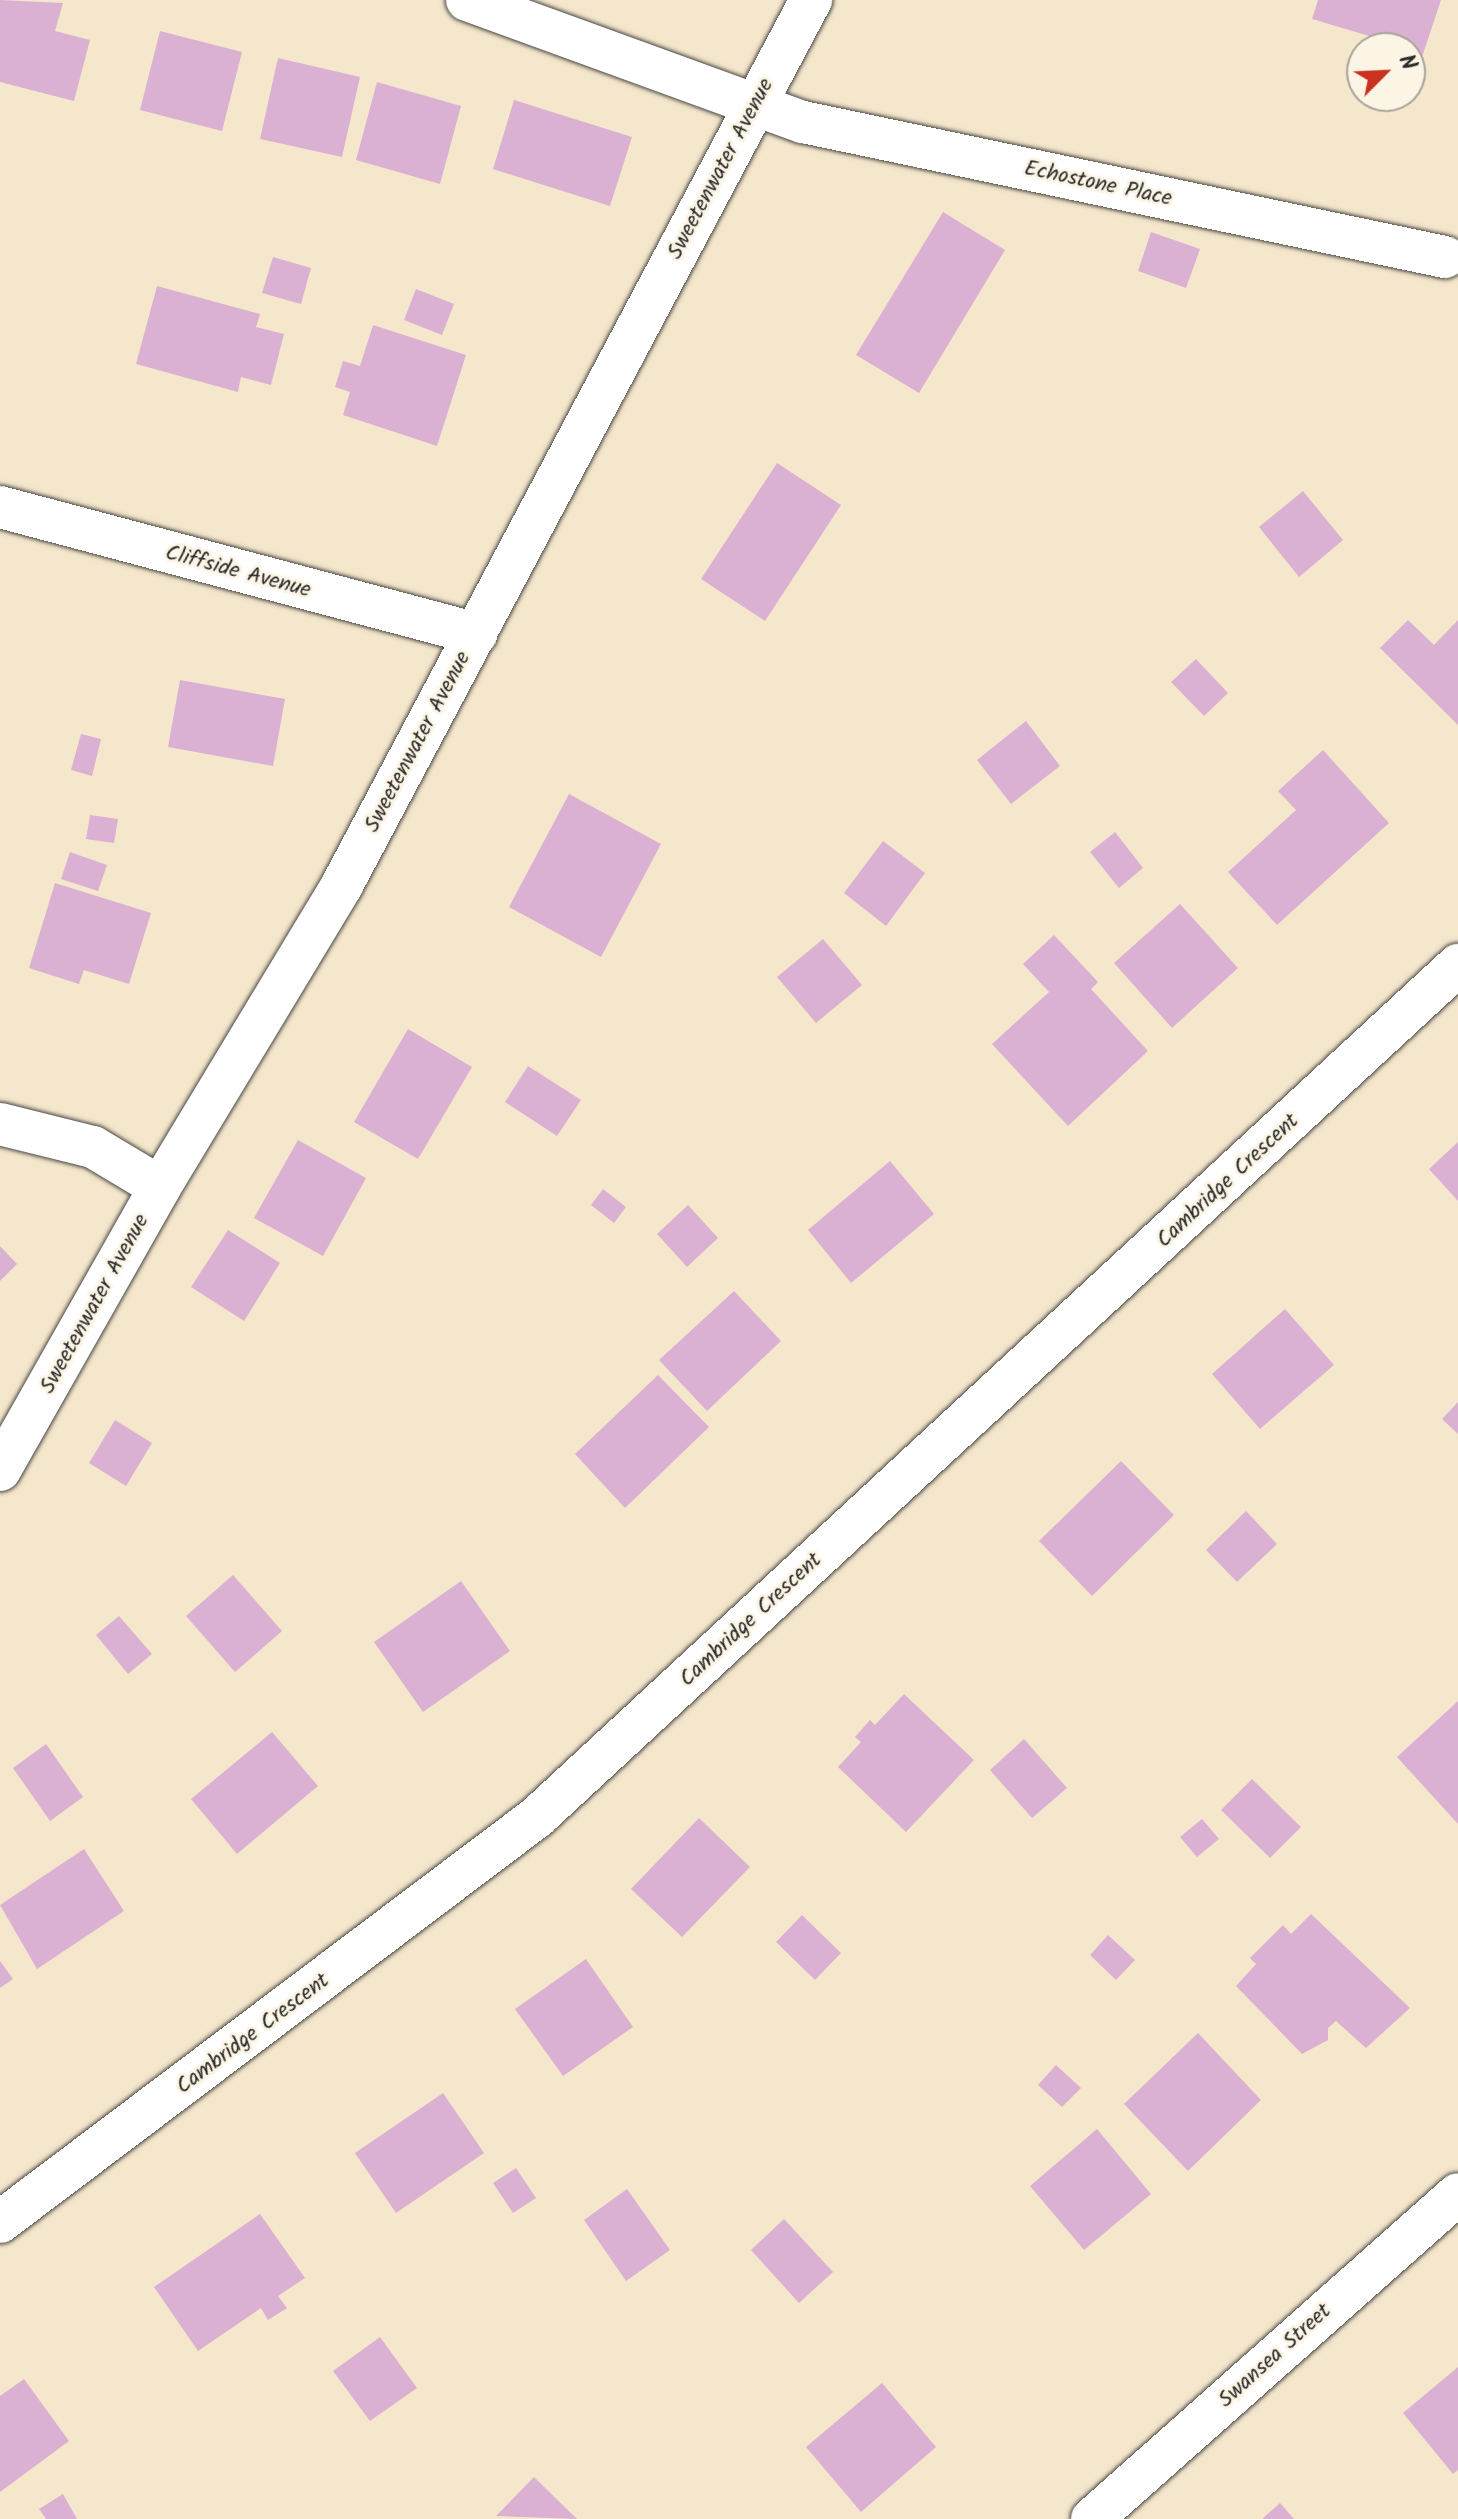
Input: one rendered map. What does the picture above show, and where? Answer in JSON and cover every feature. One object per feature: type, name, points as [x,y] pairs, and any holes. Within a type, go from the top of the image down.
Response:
[{"type":"street","name":"Echostone Place","points":[[467,0],[803,122],[1445,257]]},
{"type":"street","name":"Sweetenwater Avenue","points":[[0,1470],[160,1187],[342,885],[811,0]]},
{"type":"street","name":"Cliffside Avenue","points":[[0,507],[476,634]]},
{"type":"street","name":"Cambridge Crescent","points":[[0,2222],[537,1817],[1458,965]]},
{"type":"street","points":[[0,1124],[93,1147],[160,1187]]},
{"type":"street","name":"Swansea Street","points":[[1092,2519],[1458,2194]]},
{"type":"building","points":[[0,0],[63,3],[55,31],[90,40],[74,101],[0,82]]},
{"type":"building","points":[[1318,0],[1441,0],[1426,45],[1426,32],[1356,32],[1312,19]]},
{"type":"building","points":[[160,31],[242,52],[222,131],[140,110]]},
{"type":"building","points":[[278,58],[360,77],[342,157],[260,139]]},
{"type":"building","points":[[377,82],[461,106],[440,184],[356,160]]},
{"type":"building","points":[[514,100],[632,137],[610,206],[493,169]]},
{"type":"building","points":[[943,212],[1005,250],[919,393],[856,355]]},
{"type":"building","points":[[1151,232],[1200,249],[1186,288],[1138,271]]},
{"type":"building","points":[[273,257],[311,268],[301,304],[262,293]]},
{"type":"building","points":[[157,286],[260,314],[256,327],[284,334],[271,385],[241,377],[238,392],[136,364]]},
{"type":"building","points":[[416,289],[454,304],[442,335],[404,320]]},
{"type":"building","points":[[373,325],[466,355],[437,446],[343,415],[350,392],[335,387],[343,361],[360,366]]},
{"type":"building","points":[[777,463],[841,505],[765,621],[701,579]]},
{"type":"building","points":[[1303,491],[1343,540],[1299,577],[1259,527]]},
{"type":"building","points":[[1408,620],[1434,645],[1458,620],[1458,725],[1380,648]]},
{"type":"building","points":[[1196,659],[1228,693],[1204,716],[1171,682]]},
{"type":"building","points":[[180,680],[285,699],[273,766],[168,747]]},
{"type":"building","points":[[1026,721],[1060,766],[1011,804],[977,760]]},
{"type":"building","points":[[81,734],[101,739],[92,776],[71,770]]},
{"type":"building","points":[[1323,750],[1389,823],[1277,925],[1228,872],[1296,810],[1278,791]]},
{"type":"building","points":[[569,794],[661,844],[601,957],[509,907]]},
{"type":"building","points":[[90,815],[118,819],[114,843],[86,839]]},
{"type":"building","points":[[1115,832],[1143,868],[1119,888],[1090,852]]},
{"type":"building","points":[[883,841],[925,873],[886,926],[844,893]]},
{"type":"building","points":[[70,852],[107,865],[98,891],[61,879]]},
{"type":"building","points":[[55,883],[151,913],[129,984],[84,970],[79,984],[29,968]]},
{"type":"building","points":[[1180,904],[1238,968],[1172,1028],[1114,963]]},
{"type":"building","points":[[1054,935],[1098,982],[1091,989],[1148,1051],[1068,1126],[992,1044],[1049,992],[1023,964]]},
{"type":"building","points":[[823,939],[862,985],[816,1023],[777,977]]},
{"type":"building","points":[[408,1029],[472,1067],[418,1159],[354,1122]]},
{"type":"building","points":[[528,1066],[581,1100],[557,1136],[505,1102]]},
{"type":"building","points":[[298,1140],[366,1178],[323,1256],[254,1218]]},
{"type":"building","points":[[1458,1142],[1458,1201],[1429,1169]]},
{"type":"building","points":[[890,1161],[934,1214],[851,1283],[808,1230]]},
{"type":"building","points":[[603,1189],[626,1207],[614,1223],[591,1205]]},
{"type":"building","points":[[688,1205],[718,1238],[687,1267],[657,1234]]},
{"type":"building","points":[[228,1230],[280,1263],[244,1321],[191,1287]]},
{"type":"building","points":[[0,1246],[17,1264],[0,1281]]},
{"type":"building","points":[[734,1291],[781,1341],[707,1411],[659,1360]]},
{"type":"building","points":[[1285,1309],[1334,1365],[1260,1429],[1212,1374]]},
{"type":"building","points":[[658,1375],[709,1427],[625,1508],[575,1454]]},
{"type":"building","points":[[1458,1402],[1458,1434],[1442,1419]]},
{"type":"building","points":[[115,1420],[152,1443],[126,1486],[89,1463]]},
{"type":"building","points":[[1121,1461],[1174,1515],[1092,1596],[1039,1541]]},
{"type":"building","points":[[1246,1511],[1277,1544],[1237,1582],[1206,1550]]},
{"type":"building","points":[[233,1575],[282,1631],[235,1672],[186,1616]]},
{"type":"building","points":[[461,1581],[510,1651],[423,1712],[374,1642]]},
{"type":"building","points":[[119,1616],[152,1654],[128,1674],[96,1635]]},
{"type":"building","points":[[904,1694],[974,1760],[906,1832],[838,1767],[861,1742],[855,1737],[870,1720],[875,1725]]},
{"type":"building","points":[[1458,1701],[1458,1824],[1397,1757]]},
{"type":"building","points":[[272,1732],[318,1786],[237,1854],[191,1799]]},
{"type":"building","points":[[1024,1739],[1067,1788],[1032,1818],[990,1770]]},
{"type":"building","points":[[46,1744],[83,1797],[50,1821],[13,1768]]},
{"type":"building","points":[[1252,1779],[1301,1827],[1270,1858],[1221,1810]]},
{"type":"building","points":[[699,1818],[750,1867],[682,1937],[631,1889]]},
{"type":"building","points":[[1202,1819],[1219,1839],[1197,1857],[1180,1837]]},
{"type":"building","points":[[84,1849],[124,1911],[37,1969],[0,1905]]},
{"type":"building","points":[[1311,1914],[1410,2008],[1366,2048],[1336,2021],[1328,2028],[1328,2040],[1302,2054],[1236,1986],[1256,1964],[1250,1958],[1283,1925],[1291,1934]]},
{"type":"building","points":[[802,1915],[841,1953],[815,1980],[776,1942]]},
{"type":"building","points":[[1108,1935],[1135,1960],[1116,1980],[1090,1955]]},
{"type":"building","points":[[586,1959],[633,2027],[563,2076],[515,2009]]},
{"type":"building","points":[[0,1961],[13,1979],[0,1988]]},
{"type":"building","points":[[1198,2033],[1261,2100],[1188,2171],[1124,2104]]},
{"type":"building","points":[[1056,2065],[1081,2088],[1062,2107],[1038,2085]]},
{"type":"building","points":[[443,2093],[484,2153],[396,2213],[355,2153]]},
{"type":"building","points":[[1097,2129],[1151,2194],[1084,2250],[1030,2186]]},
{"type":"building","points":[[516,2168],[536,2198],[513,2213],[493,2183]]},
{"type":"building","points":[[627,2189],[670,2250],[626,2281],[584,2220]]},
{"type":"building","points":[[260,2214],[305,2278],[278,2296],[287,2308],[268,2320],[261,2308],[198,2351],[154,2287]]},
{"type":"building","points":[[784,2219],[833,2272],[799,2303],[751,2250]]},
{"type":"building","points":[[380,2337],[417,2388],[370,2421],[333,2371]]},
{"type":"building","points":[[1458,2367],[1458,2470],[1453,2474],[1403,2413]]},
{"type":"building","points":[[24,2379],[69,2441],[0,2492],[0,2396]]},
{"type":"building","points":[[882,2383],[936,2447],[861,2512],[806,2447]]},
{"type":"building","points":[[534,2477],[577,2519],[496,2516]]},
{"type":"building","points":[[63,2494],[77,2519],[46,2519],[39,2509]]},
{"type":"building","points":[[1280,2503],[1294,2519],[1262,2519]]}]
